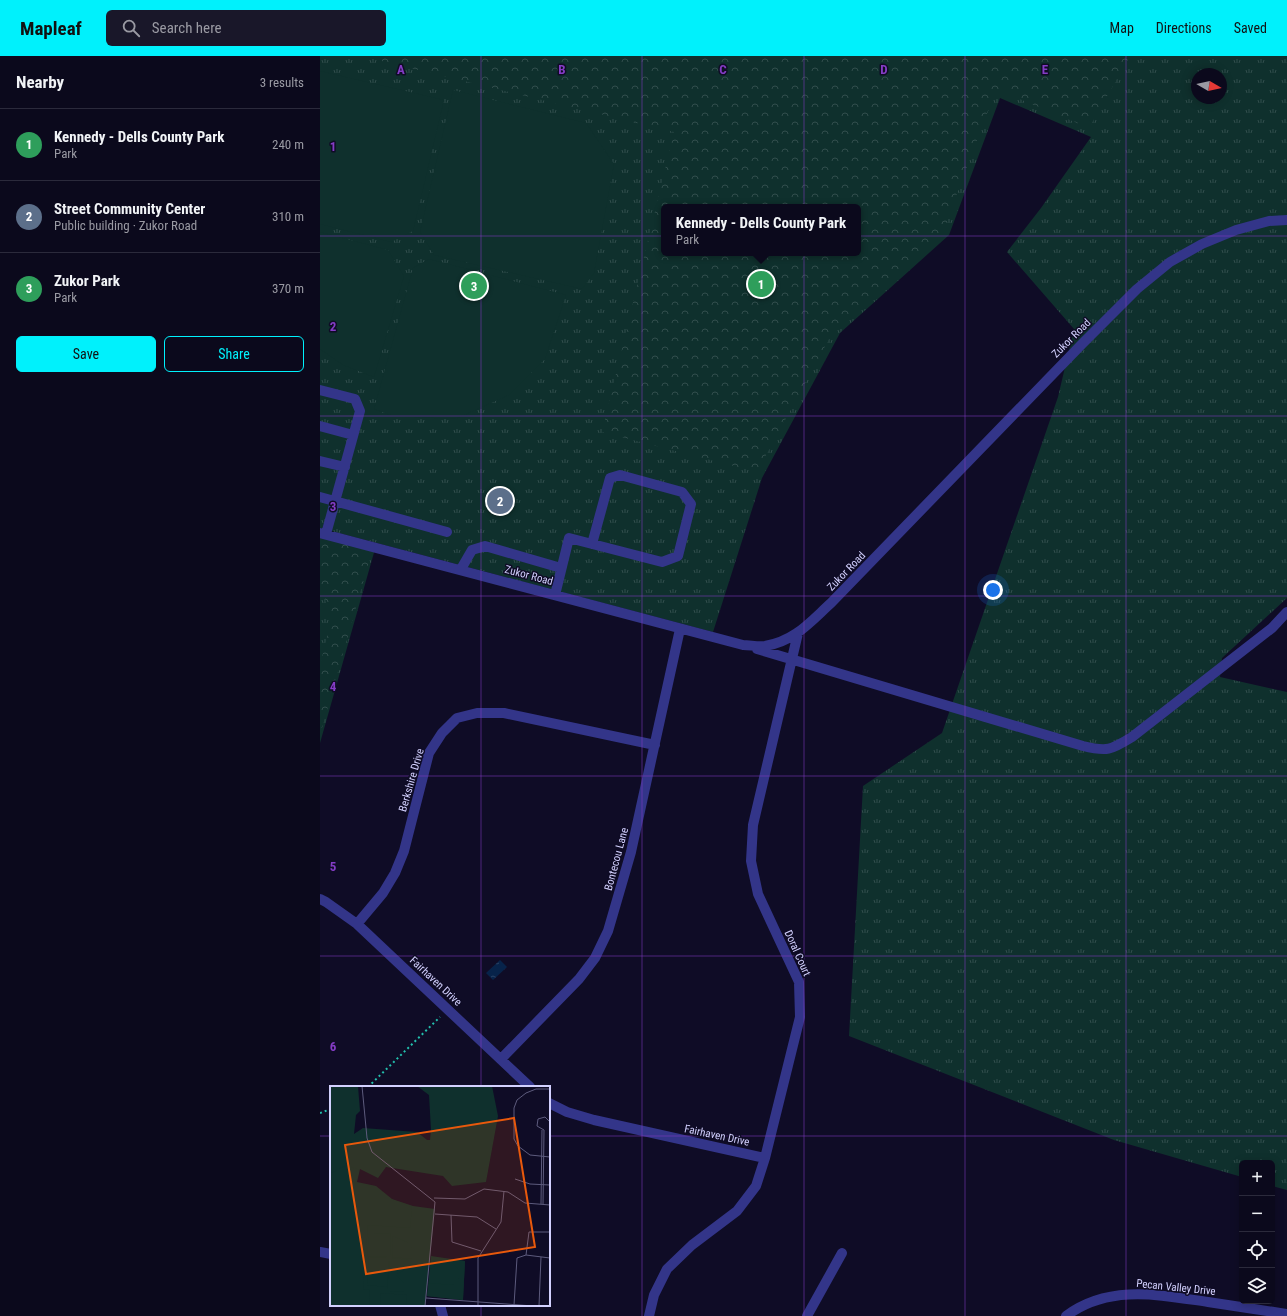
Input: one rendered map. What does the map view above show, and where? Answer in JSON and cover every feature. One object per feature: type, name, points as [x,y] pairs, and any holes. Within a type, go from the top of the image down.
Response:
[{"type":"street","name":"Zukor Road","points":[[323,533],[743,645],[764,646],[781,642],[798,634],[831,603],[1137,289],[1170,262],[1202,244],[1236,230],[1269,221],[1287,220]]},
{"type":"street","points":[[320,390],[355,399],[360,411],[335,501],[323,533]]},
{"type":"street","points":[[320,426],[354,435]]},
{"type":"street","points":[[320,461],[344,467]]},
{"type":"street","points":[[554,595],[569,538],[592,544],[662,562],[678,556],[691,504],[682,492],[620,475],[610,478],[592,544]]},
{"type":"street","points":[[320,497],[446,532]]},
{"type":"street","points":[[461,569],[472,550],[485,546],[561,568]]},
{"type":"street","points":[[743,645],[792,658],[1100,750],[1115,748],[1132,737],[1272,628],[1287,612]]},
{"type":"street","name":"Bontecou Lane","points":[[501,1059],[579,979],[595,958],[608,930],[631,852],[680,629]]},
{"type":"street","name":"Doral Court","points":[[650,1316],[654,1295],[667,1269],[692,1245],[737,1211],[756,1186],[765,1158],[800,1017],[799,982],[758,894],[751,861],[754,825],[798,634]]},
{"type":"street","name":"Berkshire Drive","points":[[357,924],[383,893],[395,873],[404,851],[429,753],[442,733],[457,718],[477,713],[504,713],[655,745]]},
{"type":"street","name":"Fairhaven Drive","points":[[320,900],[326,902],[357,924],[529,1086]]},
{"type":"street","name":"Fairhaven Drive","points":[[550,1104],[567,1112],[594,1120],[765,1158]]},
{"type":"street","points":[[320,1252],[330,1254]]},
{"type":"street","points":[[807,1316],[842,1253]]},
{"type":"street","name":"Pecan Valley Drive","points":[[1066,1316],[1076,1309],[1106,1297],[1136,1293],[1167,1296],[1287,1314]]},
{"type":"street","points":[[440,1306],[443,1316]]},
{"type":"path","points":[[369,1086],[448,1009]]},
{"type":"path","points":[[320,1114],[330,1109]]},
{"type":"green space","points":[[320,56],[1287,56],[1287,598],[1222,658],[1220,677],[1287,692],[1287,1190],[1275,1187],[1275,1160],[1239,1160],[1239,1176],[1114,1140],[849,1036],[863,786],[942,733],[1058,397],[1074,329],[1007,252],[1041,208],[1091,137],[1000,98],[949,235],[840,333],[762,478],[713,632],[320,528]]},
{"type":"green space","points":[[361,56],[1130,56],[1089,128],[996,89],[943,231],[835,328],[757,472],[602,432],[674,132]]},
{"type":"green space","points":[[320,71],[444,100],[413,231],[391,242],[320,224]]},
{"type":"green space","points":[[453,90],[586,123],[614,164],[594,273],[582,289],[434,255],[420,232]]},
{"type":"green space","points":[[320,232],[388,250],[404,276],[374,377],[343,365],[320,349]]},
{"type":"green space","points":[[429,259],[566,295],[545,359],[509,395],[455,419],[393,416],[374,409],[413,268]]},
{"type":"green space","points":[[320,535],[375,549],[320,743]]},
{"type":"green space","points":[[320,537],[372,551],[320,735],[320,665],[331,621],[320,586]]},
{"type":"water","points":[[500,960],[507,967],[493,980],[486,973]]},
{"type":"place","name":"Kennedy - Dells County Park","points":[[761,284]]},
{"type":"place","name":"Zukor Park","points":[[474,286]]},
{"type":"place","name":"Street Community Center","points":[[500,501]]}]
